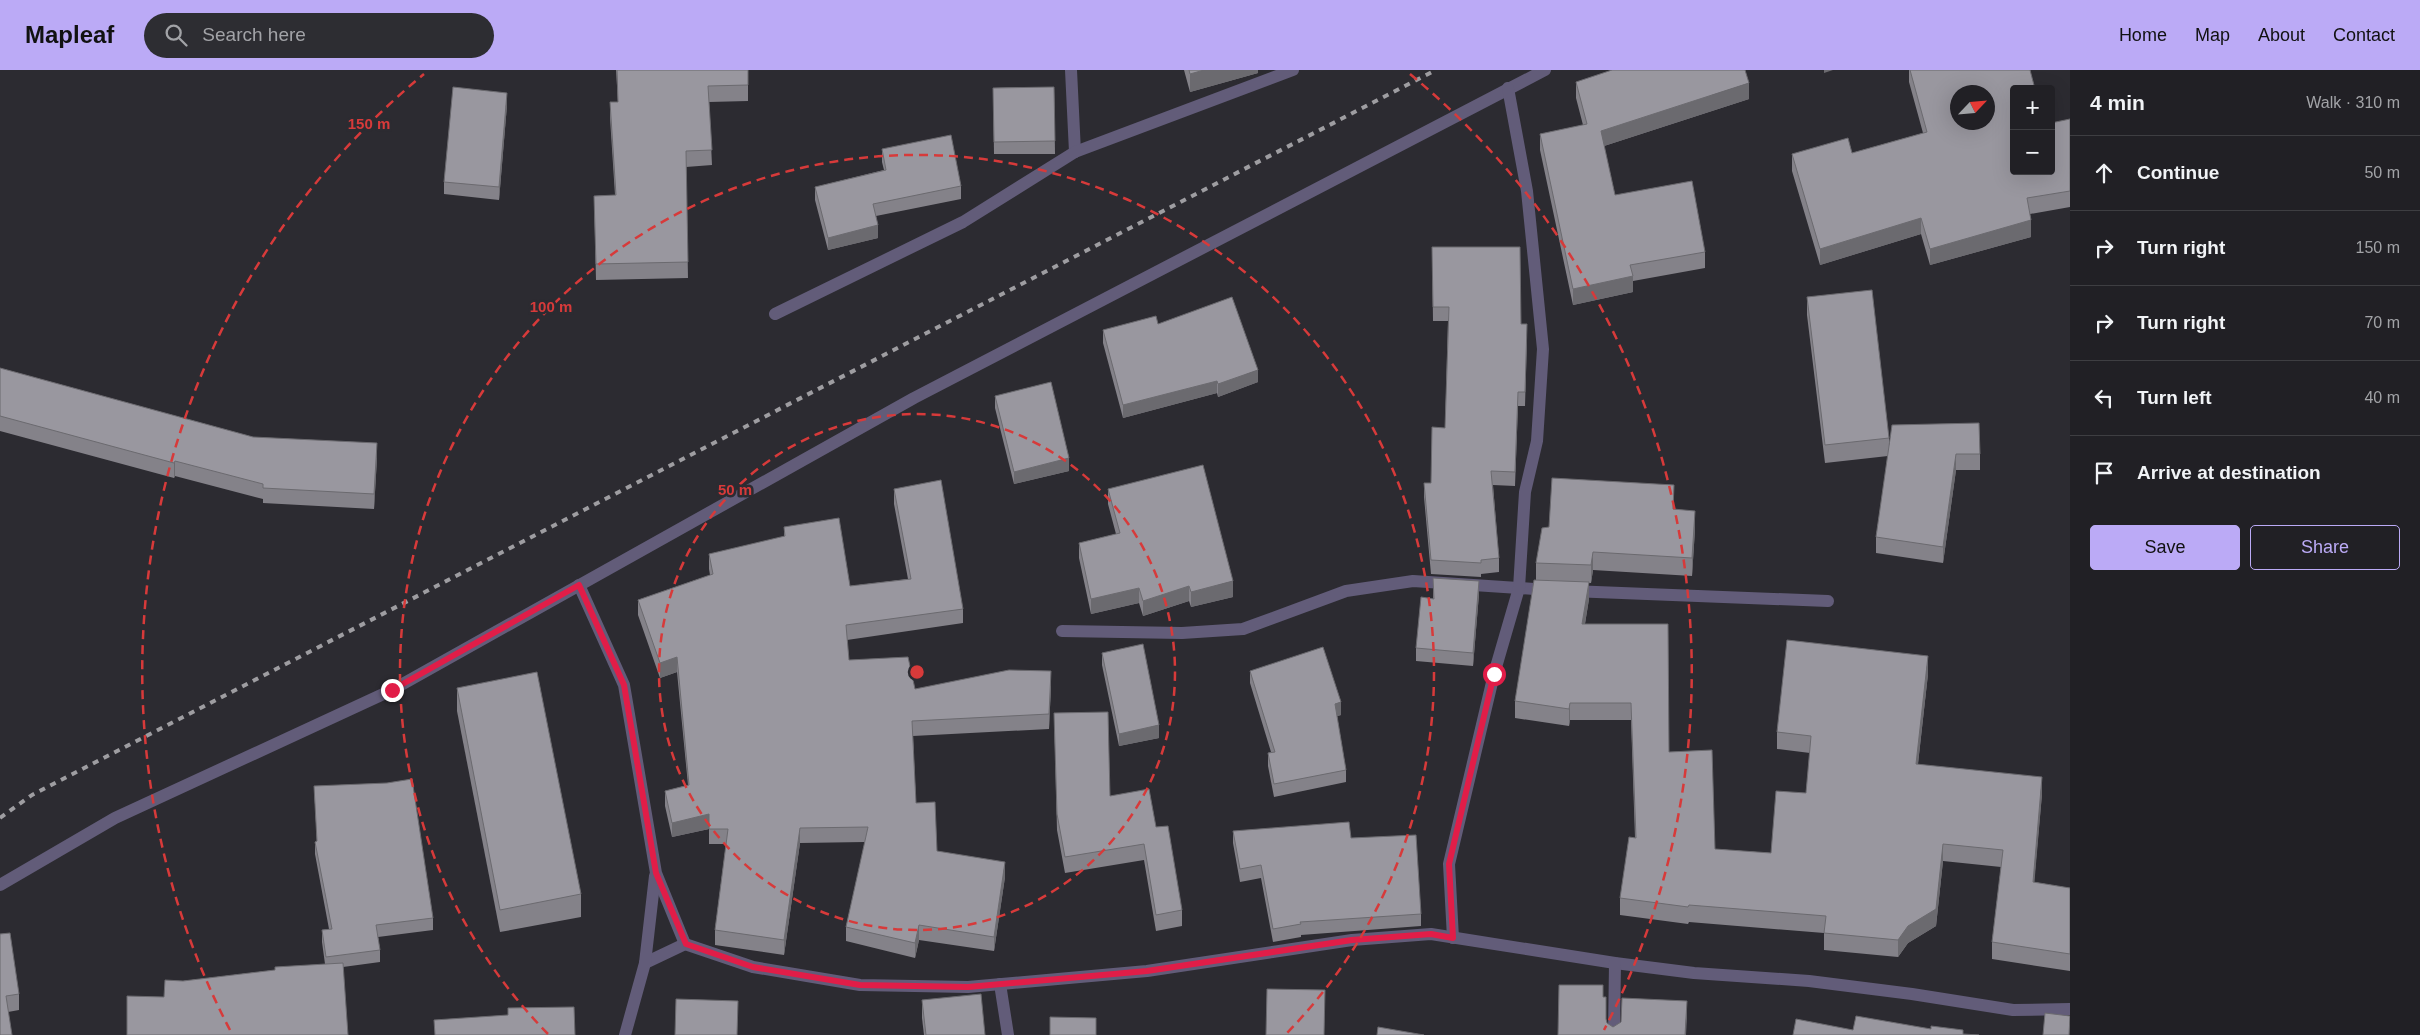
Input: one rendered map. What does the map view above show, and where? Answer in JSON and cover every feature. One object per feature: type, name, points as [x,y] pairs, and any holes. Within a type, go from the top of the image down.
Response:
[{"type":"street","points":[[1071,70],[1075,152]]},
{"type":"street","points":[[775,314],[963,222],[1075,152],[1293,70]]},
{"type":"street","points":[[0,885],[115,818],[392,690],[914,398],[1545,70]]},
{"type":"street","points":[[1453,938],[1449,864],[1494,674],[1519,588],[1525,492],[1537,441],[1543,349],[1527,191],[1508,88]]},
{"type":"street","points":[[1062,631],[1182,632],[1243,629],[1346,591],[1414,581],[1519,588],[1828,601]]},
{"type":"street","points":[[579,585],[624,685],[656,873],[686,944]]},
{"type":"street","points":[[625,1035],[645,963],[656,873]]},
{"type":"street","points":[[645,963],[686,944],[753,967],[860,985],[968,987],[1147,971],[1352,940],[1431,934],[1614,963],[1694,972],[1809,981],[1912,994],[2013,1010],[2070,1009]]},
{"type":"street","points":[[1614,963],[1614,1035]]},
{"type":"street","points":[[1000,984],[1008,1035]]},
{"type":"building","points":[[617,70],[748,70],[748,85],[708,86],[712,150],[686,151],[688,262],[596,264],[594,196],[616,195],[610,102],[618,102]]},
{"type":"building","points":[[1189,70],[1204,70],[1190,74]]},
{"type":"building","points":[[1612,70],[1745,70],[1749,83],[1601,131],[1615,195],[1692,181],[1705,252],[1630,265],[1633,276],[1573,289],[1540,134],[1587,124],[1576,82]]},
{"type":"building","points":[[1910,70],[2030,70],[2034,85],[2010,85],[2010,175],[2055,175],[2055,122],[2070,119],[2070,191],[2027,198],[2031,220],[1930,249],[1921,218],[1820,249],[1792,154],[1848,138],[1852,153],[1927,132]]},
{"type":"building","points":[[453,87],[507,93],[499,187],[444,182]]},
{"type":"building","points":[[1054,87],[1055,141],[994,142],[993,88]]},
{"type":"building","points":[[951,135],[961,186],[873,204],[878,225],[828,238],[815,187],[886,170],[882,149]]},
{"type":"building","points":[[1432,247],[1520,247],[1521,324],[1527,324],[1525,392],[1518,392],[1515,472],[1491,471],[1499,558],[1481,560],[1481,563],[1431,560],[1424,483],[1431,483],[1432,427],[1445,428],[1449,307],[1433,307]]},
{"type":"building","points":[[1872,290],[1889,438],[1825,445],[1807,297]]},
{"type":"building","points":[[1232,297],[1258,370],[1218,384],[1217,381],[1123,405],[1103,330],[1156,316],[1158,324]]},
{"type":"building","points":[[0,368],[253,437],[377,443],[374,494],[263,488],[263,484],[175,461],[174,463],[0,416]]},
{"type":"building","points":[[1051,382],[1069,458],[1014,472],[995,396]]},
{"type":"building","points":[[1979,423],[1980,454],[1956,454],[1943,547],[1876,537],[1892,425]]},
{"type":"building","points":[[1203,465],[1233,581],[1191,592],[1189,586],[1143,601],[1139,588],[1091,599],[1079,543],[1120,533],[1108,489]]},
{"type":"building","points":[[1552,478],[1674,485],[1673,509],[1695,511],[1692,558],[1593,552],[1591,565],[1536,563],[1542,528],[1549,527]]},
{"type":"building","points":[[941,480],[963,609],[846,625],[849,660],[908,657],[915,689],[1009,670],[1051,671],[1049,714],[912,721],[916,803],[935,802],[937,851],[1005,862],[994,937],[919,925],[915,943],[846,927],[868,827],[800,828],[784,940],[715,930],[728,829],[709,829],[709,814],[672,823],[665,791],[689,785],[677,657],[660,663],[638,600],[713,574],[709,554],[785,536],[784,527],[839,518],[850,586],[911,579],[894,489]]},
{"type":"building","points":[[1433,578],[1479,581],[1473,653],[1416,648],[1421,597],[1434,599]]},
{"type":"building","points":[[1534,580],[1589,582],[1582,624],[1668,624],[1669,752],[1712,750],[1715,849],[1771,853],[1776,791],[1806,793],[1811,736],[1777,732],[1787,640],[1928,656],[1916,764],[2042,777],[2033,882],[2070,888],[2070,954],[1992,942],[2003,850],[1943,844],[1936,909],[1908,926],[1898,940],[1824,933],[1826,916],[1689,905],[1688,907],[1620,898],[1629,837],[1636,838],[1631,703],[1570,703],[1569,709],[1515,701]]},
{"type":"building","points":[[1143,644],[1159,725],[1119,734],[1102,653]]},
{"type":"building","points":[[1323,647],[1341,702],[1335,704],[1346,770],[1274,784],[1268,753],[1275,752],[1250,671]]},
{"type":"building","points":[[537,672],[581,894],[500,910],[457,688]]},
{"type":"building","points":[[1108,712],[1110,796],[1149,789],[1156,827],[1168,826],[1182,910],[1156,915],[1144,844],[1065,857],[1057,814],[1054,713]]},
{"type":"building","points":[[412,779],[433,918],[376,925],[380,950],[326,957],[322,930],[332,929],[315,842],[317,841],[314,786],[387,783]]},
{"type":"building","points":[[1349,822],[1351,838],[1416,835],[1421,914],[1300,922],[1301,924],[1273,929],[1261,865],[1240,869],[1233,831]]},
{"type":"building","points":[[10,933],[19,994],[6,996],[12,1035],[0,1035],[0,934]]},
{"type":"building","points":[[343,963],[348,1035],[127,1035],[127,996],[164,997],[165,980],[183,981],[275,970],[275,967]]},
{"type":"building","points":[[1559,985],[1603,985],[1603,997],[1606,997],[1606,1019],[1607,1023],[1613,1027],[1621,1022],[1622,998],[1687,1001],[1685,1035],[1558,1035]]},
{"type":"building","points":[[1267,989],[1325,990],[1324,1035],[1266,1035]]},
{"type":"building","points":[[981,994],[985,1035],[926,1035],[922,1000]]},
{"type":"building","points":[[676,999],[738,1001],[737,1035],[675,1035]]},
{"type":"building","points":[[574,1007],[575,1035],[435,1035],[434,1020],[508,1015],[508,1008]]},
{"type":"building","points":[[2045,1013],[2070,1016],[2069,1035],[2043,1035]]},
{"type":"building","points":[[1856,1016],[1931,1029],[1931,1026],[1963,1030],[1963,1034],[1979,1035],[1793,1035],[1796,1019],[1853,1030]]},
{"type":"building","points":[[1050,1017],[1096,1018],[1096,1035],[1050,1035]]},
{"type":"building","points":[[1378,1027],[1424,1035],[1377,1035]]},
{"type":"railway","points":[[0,818],[32,795],[1436,70]]},
{"type":"route","points":[[392,690],[579,585],[624,685],[656,873],[686,944],[753,967],[860,985],[968,987],[1147,971],[1352,940],[1431,934],[1453,938],[1449,864],[1472,774],[1494,674]]}]
